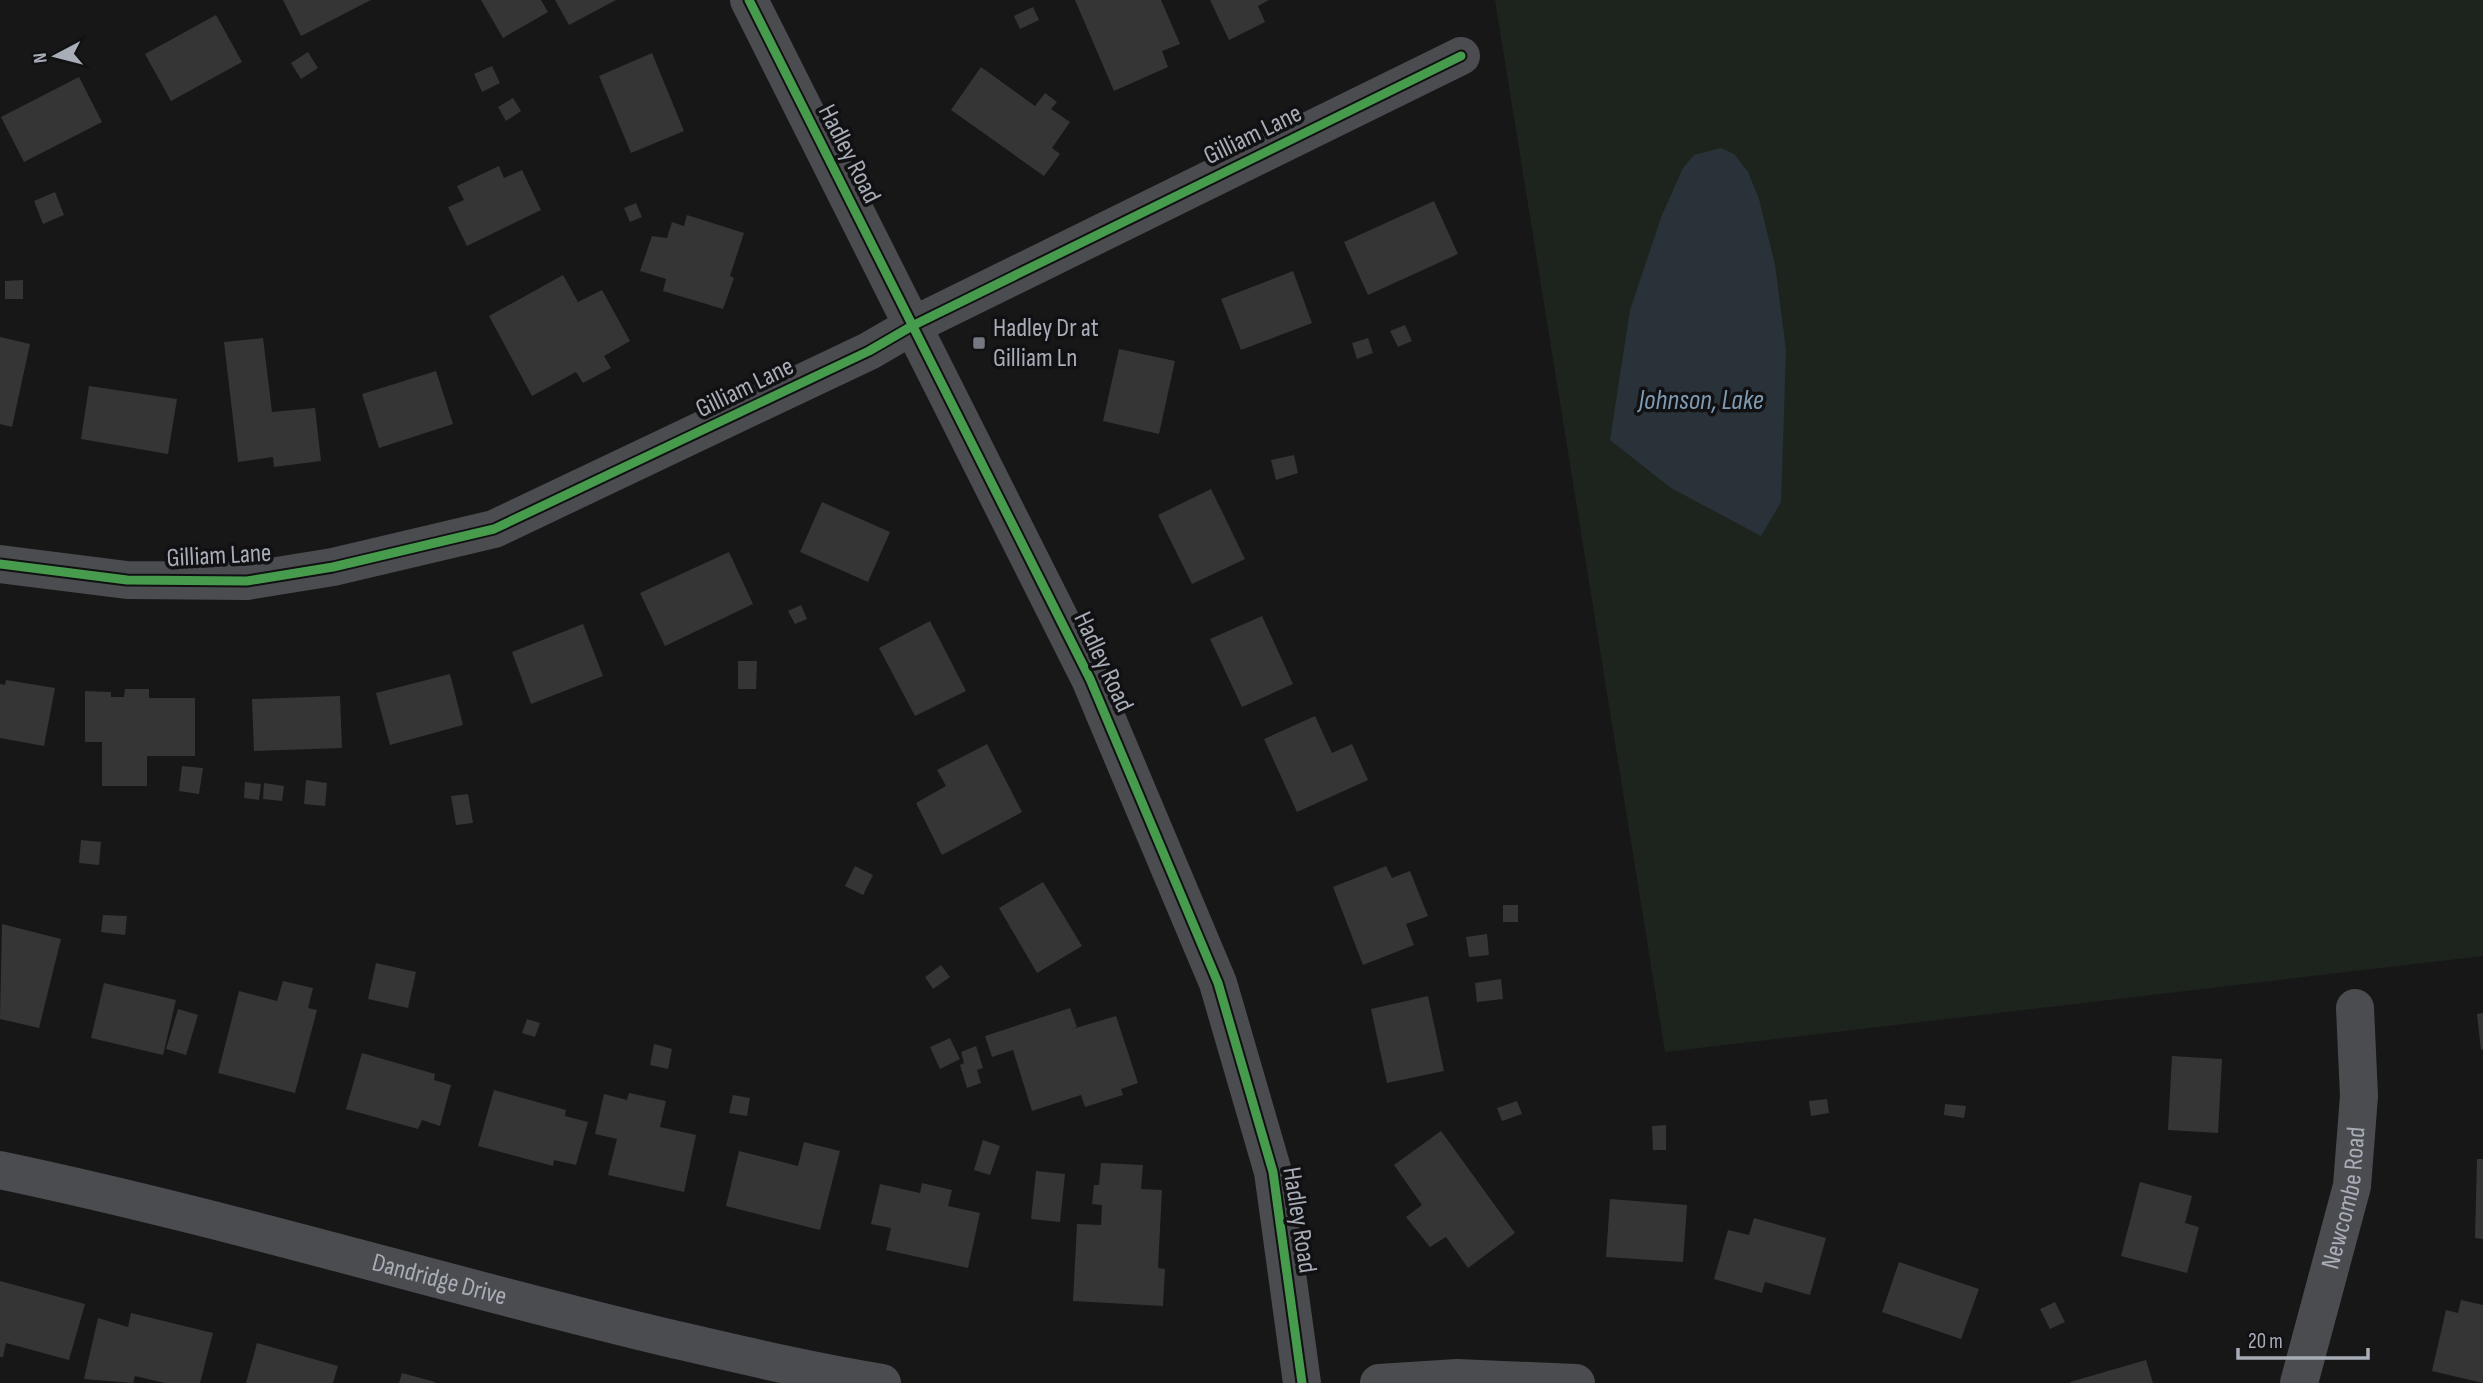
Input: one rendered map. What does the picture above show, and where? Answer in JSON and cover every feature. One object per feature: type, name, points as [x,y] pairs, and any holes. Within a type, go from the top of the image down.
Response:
[{"type":"street","name":"Hadley Road","points":[[749,0],[1090,680],[1219,983],[1273,1172],[1301,1383]]},
{"type":"street","name":"Gilliam Lane","points":[[0,564],[127,580],[247,581],[333,567],[494,529],[831,369],[912,326],[1461,55]]},
{"type":"street","name":"Newcombe Road","points":[[2299,1383],[2352,1185],[2359,1096],[2355,1008]]},
{"type":"street","name":"Dandridge Drive","points":[[0,1170],[134,1198],[794,1376],[882,1383]]},
{"type":"street","points":[[1379,1383],[1457,1378],[1576,1383]]},
{"type":"shaded area","points":[[1495,0],[2483,0],[2483,956],[1665,1052]]},
{"type":"water","name":"Johnson, Lake","points":[[1721,148],[1734,154],[1748,172],[1759,199],[1775,265],[1786,350],[1781,502],[1761,536],[1671,488],[1610,440],[1630,310],[1662,215],[1683,168],[1694,155]]},
{"type":"building","points":[[283,0],[371,0],[301,36]]},
{"type":"building","points":[[481,0],[541,0],[548,12],[503,38]]},
{"type":"building","points":[[555,0],[616,0],[569,25]]},
{"type":"building","points":[[1075,0],[1161,0],[1180,44],[1162,51],[1168,67],[1114,91]]},
{"type":"building","points":[[1210,0],[1269,0],[1258,6],[1265,22],[1229,40]]},
{"type":"building","points":[[1033,7],[1039,20],[1020,29],[1014,16]]},
{"type":"building","points":[[216,15],[242,62],[171,101],[145,54]]},
{"type":"building","points":[[308,52],[318,68],[301,79],[291,63]]},
{"type":"building","points":[[652,53],[684,131],[631,153],[599,76]]},
{"type":"building","points":[[492,66],[500,83],[482,92],[474,74]]},
{"type":"building","points":[[981,67],[1035,106],[1045,93],[1057,102],[1051,109],[1070,122],[1052,148],[1060,154],[1044,176],[951,110]]},
{"type":"building","points":[[79,77],[102,122],[24,162],[1,117]]},
{"type":"building","points":[[513,98],[521,111],[506,121],[498,107]]},
{"type":"building","points":[[499,166],[504,178],[522,170],[541,210],[467,246],[448,207],[464,200],[457,186]]},
{"type":"building","points":[[55,192],[64,215],[43,224],[34,201]]},
{"type":"building","points":[[1434,201],[1458,254],[1368,295],[1344,242]]},
{"type":"building","points":[[636,203],[642,217],[630,222],[624,208]]},
{"type":"building","points":[[687,215],[744,233],[730,276],[734,278],[723,309],[663,291],[666,279],[640,271],[652,236],[667,238],[672,222],[684,226]]},
{"type":"building","points":[[1293,271],[1312,323],[1241,350],[1221,299]]},
{"type":"building","points":[[563,275],[578,302],[602,290],[630,341],[604,356],[611,368],[583,383],[576,372],[532,396],[489,316]]},
{"type":"building","points":[[23,280],[23,299],[5,299],[5,281]]},
{"type":"building","points":[[1405,325],[1412,341],[1398,347],[1390,331]]},
{"type":"building","points":[[0,337],[30,344],[12,427],[0,424]]},
{"type":"building","points":[[263,338],[272,412],[315,408],[321,461],[274,467],[273,457],[238,462],[224,342]]},
{"type":"building","points":[[1368,338],[1373,353],[1357,359],[1352,343]]},
{"type":"building","points":[[1119,349],[1175,361],[1159,434],[1103,421]]},
{"type":"building","points":[[436,371],[453,424],[379,448],[362,394]]},
{"type":"building","points":[[89,386],[177,399],[168,454],[81,439]]},
{"type":"building","points":[[1294,455],[1298,473],[1276,480],[1271,460]]},
{"type":"building","points":[[1211,489],[1245,559],[1192,584],[1158,515]]},
{"type":"building","points":[[822,502],[890,532],[868,582],[800,552]]},
{"type":"building","points":[[729,552],[753,604],[665,646],[640,593]]},
{"type":"building","points":[[801,605],[807,619],[795,624],[788,611]]},
{"type":"building","points":[[1262,616],[1293,684],[1242,707],[1210,639]]},
{"type":"building","points":[[930,621],[966,691],[915,716],[879,648]]},
{"type":"building","points":[[583,624],[603,676],[531,704],[512,652]]},
{"type":"building","points":[[738,661],[757,661],[756,689],[738,689]]},
{"type":"building","points":[[450,674],[463,725],[390,745],[376,693]]},
{"type":"building","points":[[6,680],[55,688],[44,746],[0,738],[0,684],[5,685]]},
{"type":"building","points":[[125,689],[149,689],[149,698],[195,698],[195,756],[147,756],[147,786],[102,786],[102,742],[85,742],[85,691],[111,692],[111,697],[124,697]]},
{"type":"building","points":[[340,696],[342,748],[254,751],[252,699]]},
{"type":"building","points":[[1315,716],[1332,753],[1352,744],[1368,780],[1297,812],[1264,739]]},
{"type":"building","points":[[987,744],[1022,812],[942,855],[916,803],[946,786],[937,770]]},
{"type":"building","points":[[182,766],[203,768],[199,794],[179,791]]},
{"type":"building","points":[[306,780],[327,783],[325,806],[304,804]]},
{"type":"building","points":[[245,782],[261,784],[259,800],[244,798]]},
{"type":"building","points":[[264,783],[284,786],[282,801],[263,799]]},
{"type":"building","points":[[468,794],[473,823],[456,825],[451,796]]},
{"type":"building","points":[[81,840],[101,842],[99,865],[79,863]]},
{"type":"building","points":[[855,866],[873,875],[863,895],[845,886]]},
{"type":"building","points":[[1386,866],[1392,878],[1410,871],[1428,916],[1406,924],[1414,945],[1363,965],[1333,887]]},
{"type":"building","points":[[1043,882],[1082,946],[1037,973],[999,908]]},
{"type":"building","points":[[1503,905],[1518,905],[1518,922],[1503,922]]},
{"type":"building","points":[[103,915],[127,916],[125,935],[101,932]]},
{"type":"building","points":[[2,924],[61,939],[39,1028],[0,1019]]},
{"type":"building","points":[[1487,934],[1489,955],[1469,957],[1466,937]]},
{"type":"building","points":[[376,963],[416,972],[408,1008],[368,999]]},
{"type":"building","points":[[941,965],[950,977],[933,989],[925,977]]},
{"type":"building","points":[[1501,979],[1503,999],[1477,1002],[1475,983]]},
{"type":"building","points":[[283,981],[313,988],[308,1008],[317,1010],[295,1093],[218,1073],[239,991],[277,1001]]},
{"type":"building","points":[[104,983],[176,1000],[163,1055],[91,1038]]},
{"type":"building","points":[[1428,996],[1444,1071],[1387,1083],[1371,1009]]},
{"type":"building","points":[[1070,1008],[1077,1027],[1069,1030],[1116,1016],[1138,1083],[1121,1089],[1123,1095],[1085,1107],[1081,1095],[1032,1111],[1013,1050],[992,1057],[985,1036]]},
{"type":"building","points":[[178,1009],[198,1015],[186,1055],[166,1049]]},
{"type":"building","points":[[2483,1013],[2483,1049],[2481,1050],[2477,1014]]},
{"type":"building","points":[[527,1019],[540,1023],[535,1037],[522,1033]]},
{"type":"building","points":[[950,1038],[960,1059],[940,1069],[930,1047]]},
{"type":"building","points":[[654,1044],[672,1049],[668,1069],[650,1065]]},
{"type":"building","points":[[976,1046],[983,1068],[977,1070],[981,1083],[967,1088],[960,1065],[964,1063],[961,1052]]},
{"type":"building","points":[[362,1053],[435,1074],[434,1080],[451,1085],[440,1126],[422,1120],[418,1129],[346,1109]]},
{"type":"building","points":[[2172,1056],[2222,1059],[2218,1133],[2168,1130]]},
{"type":"building","points":[[494,1090],[566,1110],[565,1116],[588,1122],[576,1165],[554,1160],[553,1166],[478,1146]]},
{"type":"building","points":[[629,1093],[666,1101],[660,1127],[696,1135],[684,1192],[608,1175],[617,1139],[595,1134],[604,1094],[627,1100]]},
{"type":"building","points":[[733,1095],[750,1098],[747,1116],[729,1113]]},
{"type":"building","points":[[1827,1099],[1829,1113],[1811,1116],[1809,1101]]},
{"type":"building","points":[[1517,1101],[1522,1114],[1502,1121],[1497,1108]]},
{"type":"building","points":[[1945,1104],[1966,1106],[1964,1118],[1944,1115]]},
{"type":"building","points":[[1666,1125],[1666,1150],[1653,1150],[1652,1126]]},
{"type":"building","points":[[1441,1131],[1515,1233],[1468,1268],[1446,1237],[1430,1247],[1406,1217],[1422,1205],[1394,1165]]},
{"type":"building","points":[[983,1140],[1000,1146],[990,1175],[974,1170]]},
{"type":"building","points":[[804,1142],[840,1151],[820,1230],[726,1206],[739,1151],[798,1166]]},
{"type":"building","points":[[2477,1159],[2483,1159],[2483,1239],[2475,1238]]},
{"type":"building","points":[[1101,1163],[1143,1165],[1141,1189],[1162,1190],[1158,1268],[1165,1269],[1163,1306],[1073,1301],[1077,1224],[1101,1225],[1102,1205],[1092,1204],[1094,1185],[1099,1185]]},
{"type":"building","points":[[1036,1171],[1065,1174],[1060,1222],[1031,1219]]},
{"type":"building","points":[[2140,1182],[2192,1196],[2185,1223],[2199,1227],[2187,1273],[2121,1256]]},
{"type":"building","points":[[922,1183],[952,1190],[948,1206],[980,1213],[968,1268],[886,1250],[891,1228],[871,1224],[880,1184],[920,1193]]},
{"type":"building","points":[[1610,1199],[1687,1205],[1683,1262],[1606,1257]]},
{"type":"building","points":[[1754,1218],[1826,1238],[1810,1295],[1765,1282],[1762,1293],[1714,1279],[1728,1230],[1749,1235]]},
{"type":"building","points":[[1899,1262],[1979,1289],[1961,1339],[1882,1312]]},
{"type":"building","points":[[0,1281],[85,1304],[69,1360],[6,1343],[3,1357],[0,1357]]},
{"type":"building","points":[[2461,1300],[2483,1305],[2483,1383],[2432,1371],[2446,1310],[2458,1313]]},
{"type":"building","points":[[2055,1302],[2065,1322],[2050,1329],[2040,1309]]},
{"type":"building","points":[[131,1313],[213,1333],[200,1383],[165,1383],[135,1376],[133,1383],[84,1379],[98,1318],[128,1327]]},
{"type":"building","points":[[257,1343],[338,1366],[333,1383],[246,1383]]},
{"type":"building","points":[[2146,1360],[2153,1383],[2070,1383],[2070,1382]]},
{"type":"building","points":[[402,1373],[435,1382],[435,1383],[399,1383]]},
{"type":"cycle path","points":[[749,0],[1090,679],[1218,983],[1273,1172],[1302,1383]]},
{"type":"cycle path","points":[[0,564],[127,580],[247,581],[333,567],[494,529],[869,351],[912,326],[1461,56]]},
{"type":"place","name":"Hadley Dr at Gilliam Ln","points":[[979,343]]}]
